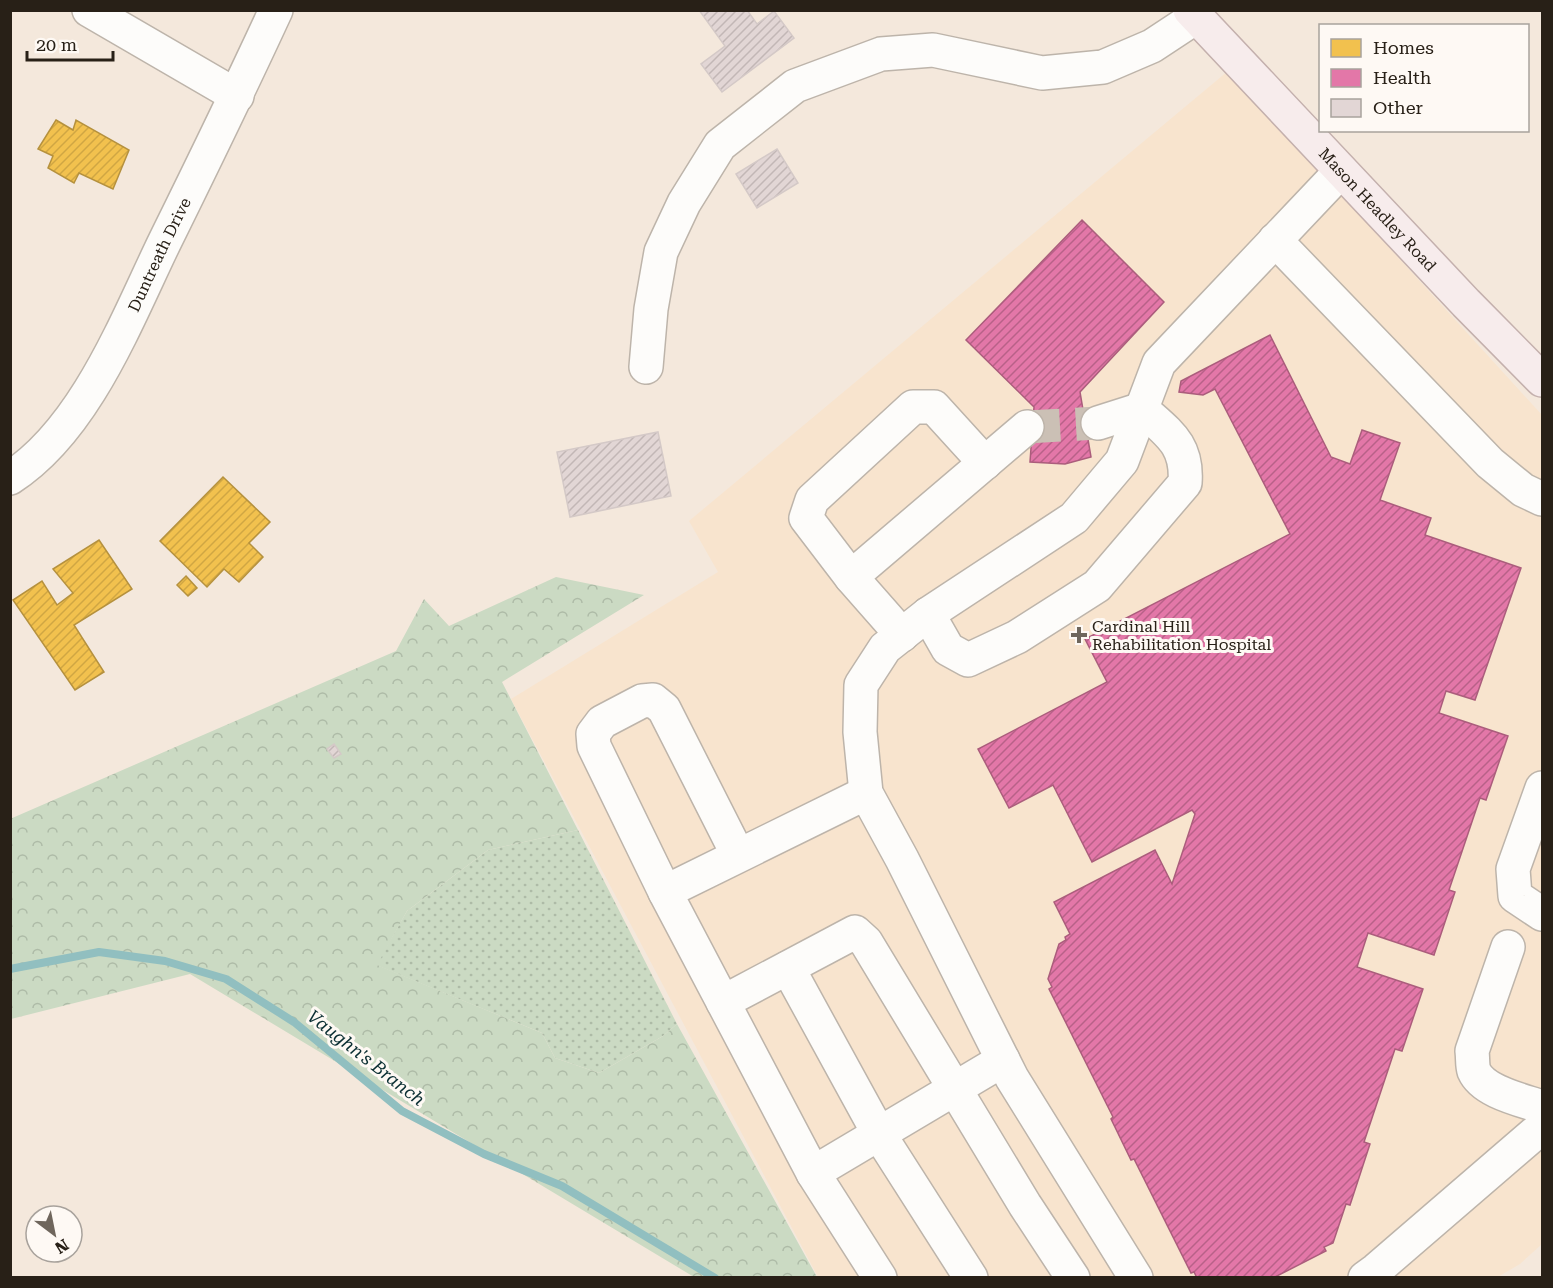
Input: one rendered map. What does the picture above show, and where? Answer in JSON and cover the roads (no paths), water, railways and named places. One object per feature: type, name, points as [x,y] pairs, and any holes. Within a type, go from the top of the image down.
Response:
[{"type":"main road","name":"Mason Headley Road","points":[[1193,14],[1466,303],[1542,380]]},
{"type":"street","points":[[89,10],[237,96]]},
{"type":"street","name":"Duntreath Drive","points":[[10,478],[31,465],[68,424],[101,369],[237,96],[276,10]]},
{"type":"street","points":[[646,367],[651,309],[661,252],[684,203],[720,146],[795,86],[881,54],[933,50],[1042,73],[1103,67],[1152,46],[1193,14]]},
{"type":"street","points":[[1136,1278],[1003,1060],[902,859],[866,794],[860,732],[861,685],[885,648],[928,614],[1074,518],[1122,461],[1159,363],[1341,171]]},
{"type":"street","points":[[1275,240],[1490,463],[1523,490],[1542,499]]},
{"type":"street","points":[[902,635],[850,576],[806,518],[812,500],[913,407],[934,407],[986,463]]},
{"type":"street","points":[[1098,423],[1142,409]]},
{"type":"street","points":[[928,614],[948,649],[968,660],[1017,637],[1096,586],[1185,483],[1186,465],[1177,442],[1142,409]]},
{"type":"street","points":[[850,576],[1027,428]]},
{"type":"street","points":[[738,855],[664,709],[653,700],[642,701],[602,722],[593,734],[594,746],[665,892],[813,1173],[880,1278]]},
{"type":"street","points":[[1542,788],[1513,869],[1515,896],[1542,914]]},
{"type":"street","points":[[665,892],[866,794]]},
{"type":"street","points":[[723,1002],[855,932],[866,942],[1025,1205],[1073,1278]]},
{"type":"street","points":[[1365,1278],[1541,1120],[1486,1085],[1473,1068],[1472,1051],[1508,947]]},
{"type":"street","points":[[788,968],[879,1134],[971,1278]]},
{"type":"street","points":[[813,1173],[1003,1060]]},
{"type":"waterway","name":"Vaughn's Branch","points":[[10,969],[99,952],[165,961],[226,979],[294,1022],[402,1111],[484,1154],[562,1186],[715,1278]]},
{"type":"tunnel","points":[[1027,427],[1098,423]]},
{"type":"place","name":"Cardinal Hill Rehabilitation Hospital","points":[[1079,635]]}]
